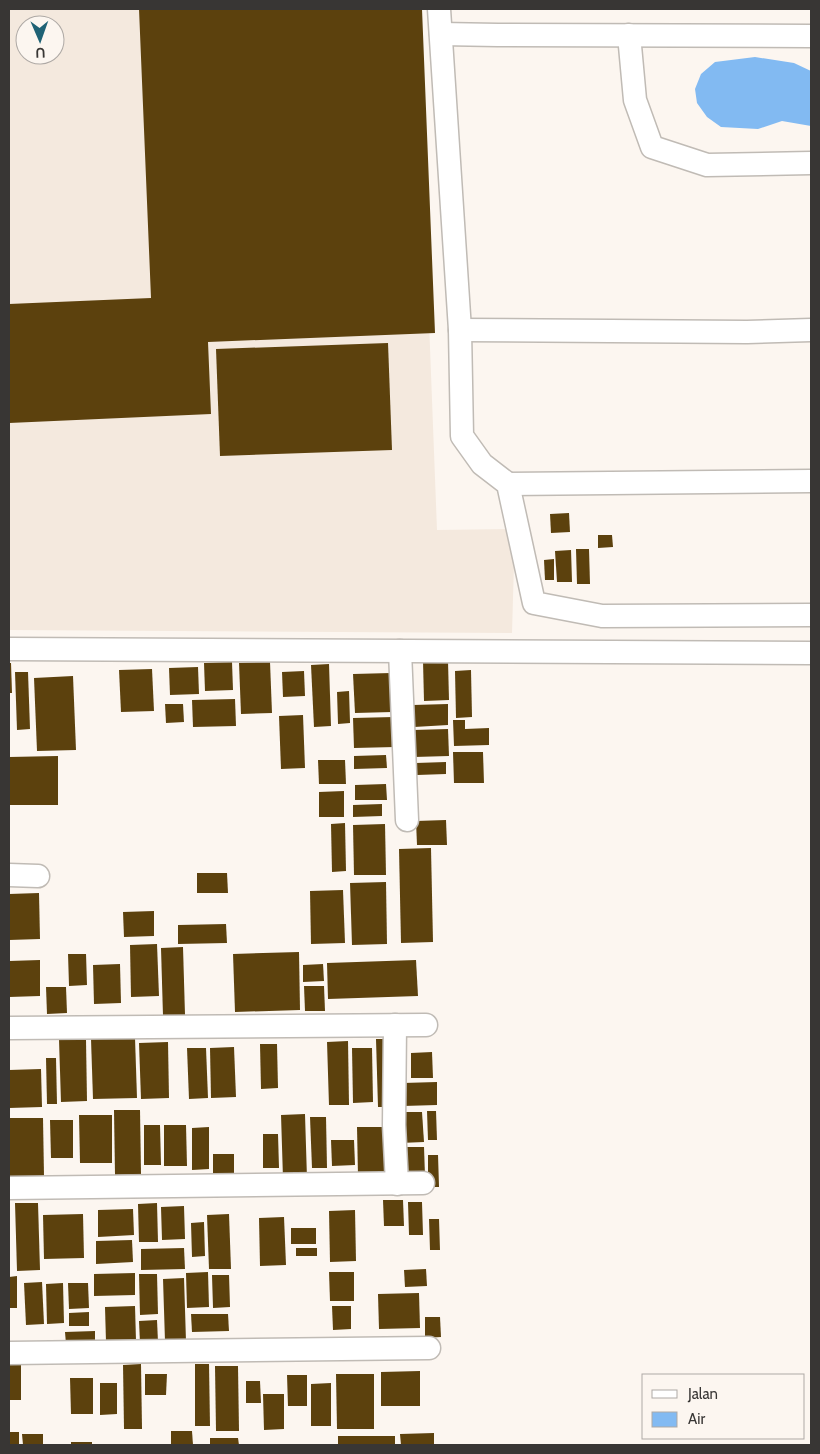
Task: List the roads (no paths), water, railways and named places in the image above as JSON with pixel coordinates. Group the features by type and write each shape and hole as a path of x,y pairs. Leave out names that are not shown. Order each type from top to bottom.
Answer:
{"street":[{"path":"439,9 460,330 462,436 482,464 508,484 811,481"},
{"path":"441,34 811,36"},
{"path":"629,35 635,100 652,147 707,164 811,163"},
{"path":"460,330 747,332 811,330"},
{"path":"508,484 534,602 602,616 811,615"},
{"path":"9,649 811,653"},
{"path":"400,651 407,820"},
{"path":"9,875 38,876"},
{"path":"395,1025 394,1125 396,1184"},
{"path":"9,1028 426,1025"},
{"path":"9,1188 424,1184"},
{"path":"9,1353 429,1348"}],"water":[{"path":"755,57 794,63 811,71 811,126 782,121 758,129 721,127 707,117 697,103 695,89 701,74 715,62"}]}
